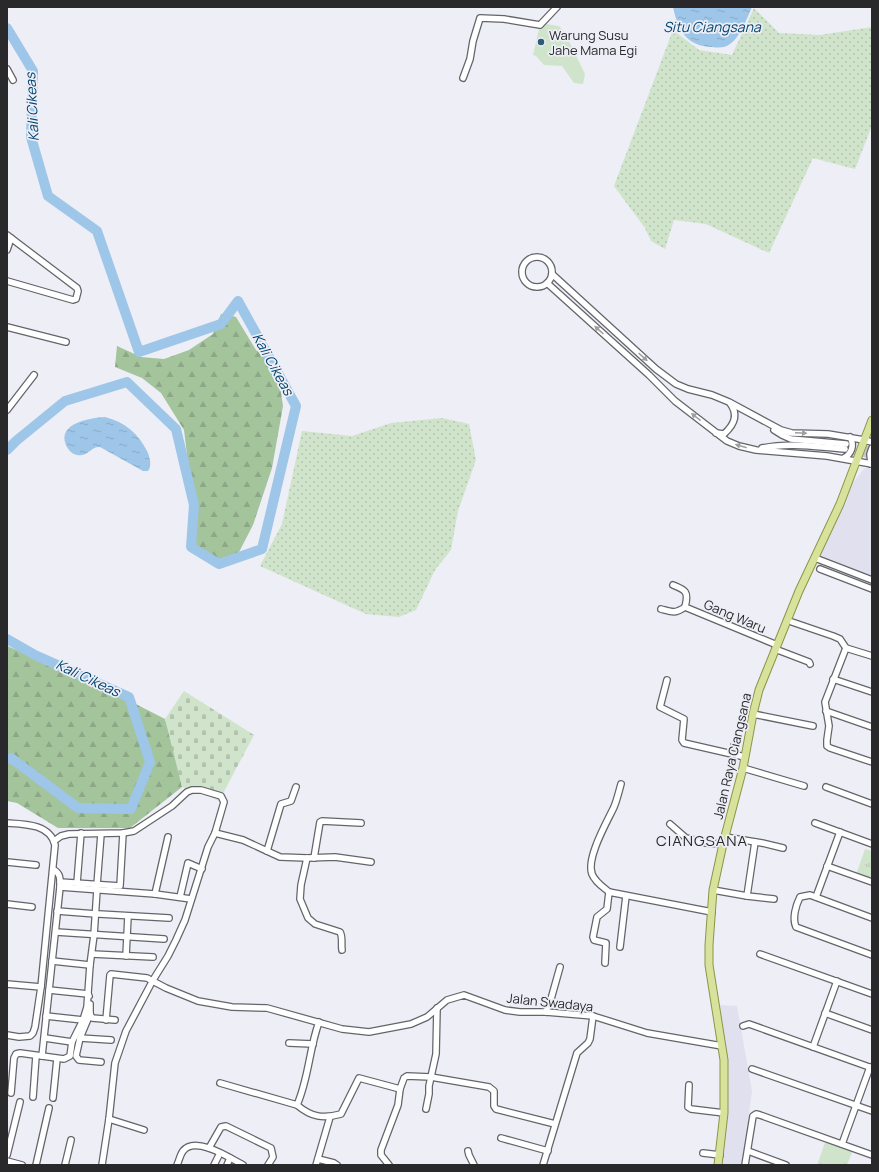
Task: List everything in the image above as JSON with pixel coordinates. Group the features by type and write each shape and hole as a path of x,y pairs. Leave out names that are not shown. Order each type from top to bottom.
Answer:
{"main road":[{"name":"Jalan Raya Ciangsana","path":"718,1165 724,1113 724,1060 709,965 713,890 723,844 743,768 759,690 776,647 840,504 872,420"}],"street":[{"path":"463,78 470,59 473,41 480,18 504,19 540,25 557,7"},
{"path":"7,69 13,80"},
{"path":"7,250 9,236 77,288 78,291 76,299 73,300 7,281"},
{"path":"535,257 542,258 548,262 551,267 552,274 547,283 537,288 526,284 521,273 522,267 529,259 535,257"},
{"path":"552,274 656,369 676,384 729,402 738,409 752,414 781,430 792,433 828,434 872,442"},
{"path":"547,283 649,375 675,401 727,441 739,446 756,450 844,458 871,464"},
{"path":"7,327 66,342"},
{"path":"7,410 34,375"},
{"path":"716,433 724,434 730,429 738,409"},
{"path":"752,414 782,435 791,439 846,446 789,444 756,450"},
{"path":"724,434 727,441"},
{"path":"844,458 851,452 853,444 850,437"},
{"path":"871,464 869,459 872,448"},
{"path":"815,558 872,580"},
{"path":"820,569 872,589"},
{"name":"Gang Waru","path":"660,609 675,612 685,607 687,594 684,589 673,585"},
{"name":"Gang Waru","path":"685,607 809,662 810,664"},
{"path":"792,622 833,636 840,639 846,648 872,656"},
{"path":"846,648 824,702 829,726 827,746 872,762"},
{"path":"833,679 872,692"},
{"path":"667,680 660,707 684,719 682,740 684,743 745,757"},
{"path":"826,711 872,727"},
{"path":"753,714 813,726"},
{"path":"743,768 804,786"},
{"path":"621,784 614,806 592,858 592,874 600,886 609,892 626,896 712,912"},
{"path":"267,851 281,804 291,801 296,787"},
{"path":"826,787 872,804"},
{"path":"54,841 61,836 69,834 123,833 134,831 172,806 187,792 196,789 221,796 224,799 224,805 215,833 208,847 185,920 168,956 153,980 126,1031 115,1063 102,1165"},
{"path":"314,858 320,822 361,823"},
{"path":"7,823 35,826 47,831 55,845 54,870 41,987 33,1033 30,1036 25,1037 7,1035"},
{"path":"815,823 872,844"},
{"path":"670,824 686,838 723,844"},
{"path":"816,897 840,832"},
{"path":"77,883 81,833"},
{"path":"60,884 77,883 97,887 120,886 123,833"},
{"path":"215,833 243,840 280,857 335,857 371,862"},
{"path":"11,1093 15,1056 20,1053 64,1059 70,1056 72,1042 87,1007 90,965 98,914 97,887 101,834"},
{"path":"155,894 168,837"},
{"path":"726,837 783,848"},
{"path":"747,896 755,842"},
{"path":"307,858 301,885 300,899 308,918 315,924 342,934 342,950"},
{"path":"7,862 36,865"},
{"path":"180,897 188,863 202,869"},
{"path":"827,866 872,882"},
{"path":"33,1097 39,1056 45,1038 46,1016 56,932 60,876 54,870"},
{"path":"60,884 97,887 191,899"},
{"path":"713,890 774,899"},
{"path":"605,962 606,943 594,940 594,937 597,917 607,909 609,892"},
{"path":"872,918 810,895 800,897 796,909 795,924 796,927 872,955"},
{"path":"620,947 626,896"},
{"path":"7,904 32,907"},
{"path":"57,911 169,918"},
{"path":"126,956 128,916"},
{"path":"56,932 164,939"},
{"path":"92,954 153,957"},
{"path":"760,954 872,994"},
{"path":"52,961 90,965"},
{"path":"546,1012 560,967"},
{"name":"Jalan Swadaya","path":"106,1020 111,974 147,978 166,988 198,1001 232,1007 268,1008 342,1029 369,1032 411,1024 427,1017 447,1000 464,996 505,1010 594,1016 647,1033 722,1046"},
{"path":"813,1047 837,981"},
{"path":"7,984 41,987"},
{"path":"49,990 88,994"},
{"path":"88,994 90,997 90,1014 80,1038 76,1058 80,1060 101,1062"},
{"path":"426,1109 436,1054 437,1008"},
{"path":"825,1013 872,1030"},
{"path":"90,1014 94,1019 115,1020"},
{"path":"46,1016 82,1020"},
{"path":"543,1165 577,1053 588,1043 590,1039 594,1016"},
{"path":"297,1105 305,1082 315,1032 319,1022"},
{"path":"743,1026 749,1024 871,1068 842,1144"},
{"path":"45,1038 72,1042"},
{"path":"80,1038 111,1040"},
{"path":"289,1043 313,1044"},
{"path":"53,1098 57,1059"},
{"path":"752,1069 872,1111"},
{"path":"389,1165 381,1155 381,1150 398,1105 400,1089 404,1078 407,1076 431,1077 489,1087 494,1090 494,1106 496,1109 555,1124"},
{"path":"220,1083 297,1105 311,1115 330,1117 341,1114 359,1078 400,1089"},
{"path":"689,1085 688,1106 690,1109 724,1113"},
{"path":"7,1155 20,1102"},
{"path":"36,1165 49,1108"},
{"path":"745,1165 753,1116 756,1114 760,1114 872,1155"},
{"path":"330,1117 317,1162 334,1163 337,1165"},
{"path":"109,1119 144,1130"},
{"path":"209,1148 221,1127 226,1126 271,1148 273,1157 268,1165"},
{"path":"501,1138 548,1151"},
{"path":"65,1165 71,1140"},
{"path":"176,1165 184,1150 191,1146 202,1146 209,1148 243,1165"},
{"path":"468,1151 474,1165"},
{"path":"748,1151 786,1165"},
{"path":"214,1165 220,1153"},
{"path":"703,1153 720,1155"},
{"path":"226,1165 230,1158"},
{"path":"7,1161 22,1165"}],"shaded area":[{"path":"869,467 872,468 872,577 820,557 852,484 864,469"},
{"path":"718,1005 737,1006 752,1091 742,1165 722,1165 727,1123 728,1068"}],"green space":[{"path":"754,8 779,33 820,35 872,27 872,128 855,169 813,158 769,253 706,224 674,220 665,249 651,241 645,228 614,186 673,30 699,50 732,55"},
{"path":"546,24 559,26 565,33 585,74 583,84 574,83 562,66 544,65 536,56 533,55 540,25"},
{"path":"221,314 236,317 256,350 277,366 283,406 272,468 253,525 238,554 212,563 199,557 193,538 191,488 184,430 161,393 142,378 115,367 117,346 141,357 164,359 189,350 213,334"},
{"path":"442,418 469,424 476,460 458,511 451,550 435,570 416,610 399,617 366,614 260,566 282,524 302,431 352,436 391,423"},
{"path":"7,646 83,677 165,719 174,748 182,787 130,828 58,828 17,803 7,801"},
{"path":"184,691 254,735 219,801 202,793 182,787 165,719"},
{"path":"865,849 872,851 872,881 856,875"},
{"path":"826,1140 853,1150 847,1165 817,1165"},
{"path":"830,1147 843,1152 838,1165 823,1165"}],"water":[{"name":"Situ Ciangsana","path":"673,7 752,7 743,27 734,41 724,47 719,48 703,46 690,40 681,30"},
{"path":"105,417 119,422 131,430 140,440 148,453 150,465 148,471 143,471 100,447 94,448 81,455 72,453 69,450 64,438 66,431 70,427 84,420"}],"waterway":[{"name":"Kali Cikeas","path":"7,28 33,71 31,137 48,196 97,231 139,352 221,324 238,301 296,406 262,549 219,564 191,547 194,505 176,429 127,382 65,401 7,450"},
{"name":"Kali Cikeas","path":"7,639 35,655 129,697 150,762 131,809 78,808 11,758 7,759"}],"tunnel":[{"path":"849,444 872,450"},
{"path":"847,450 872,456"}],"place":[{"name":"Warung Susu Jahe Mama Egi","path":"541,42"}],"district":[{"name":"CIANGSANA","path":"702,841"}]}
